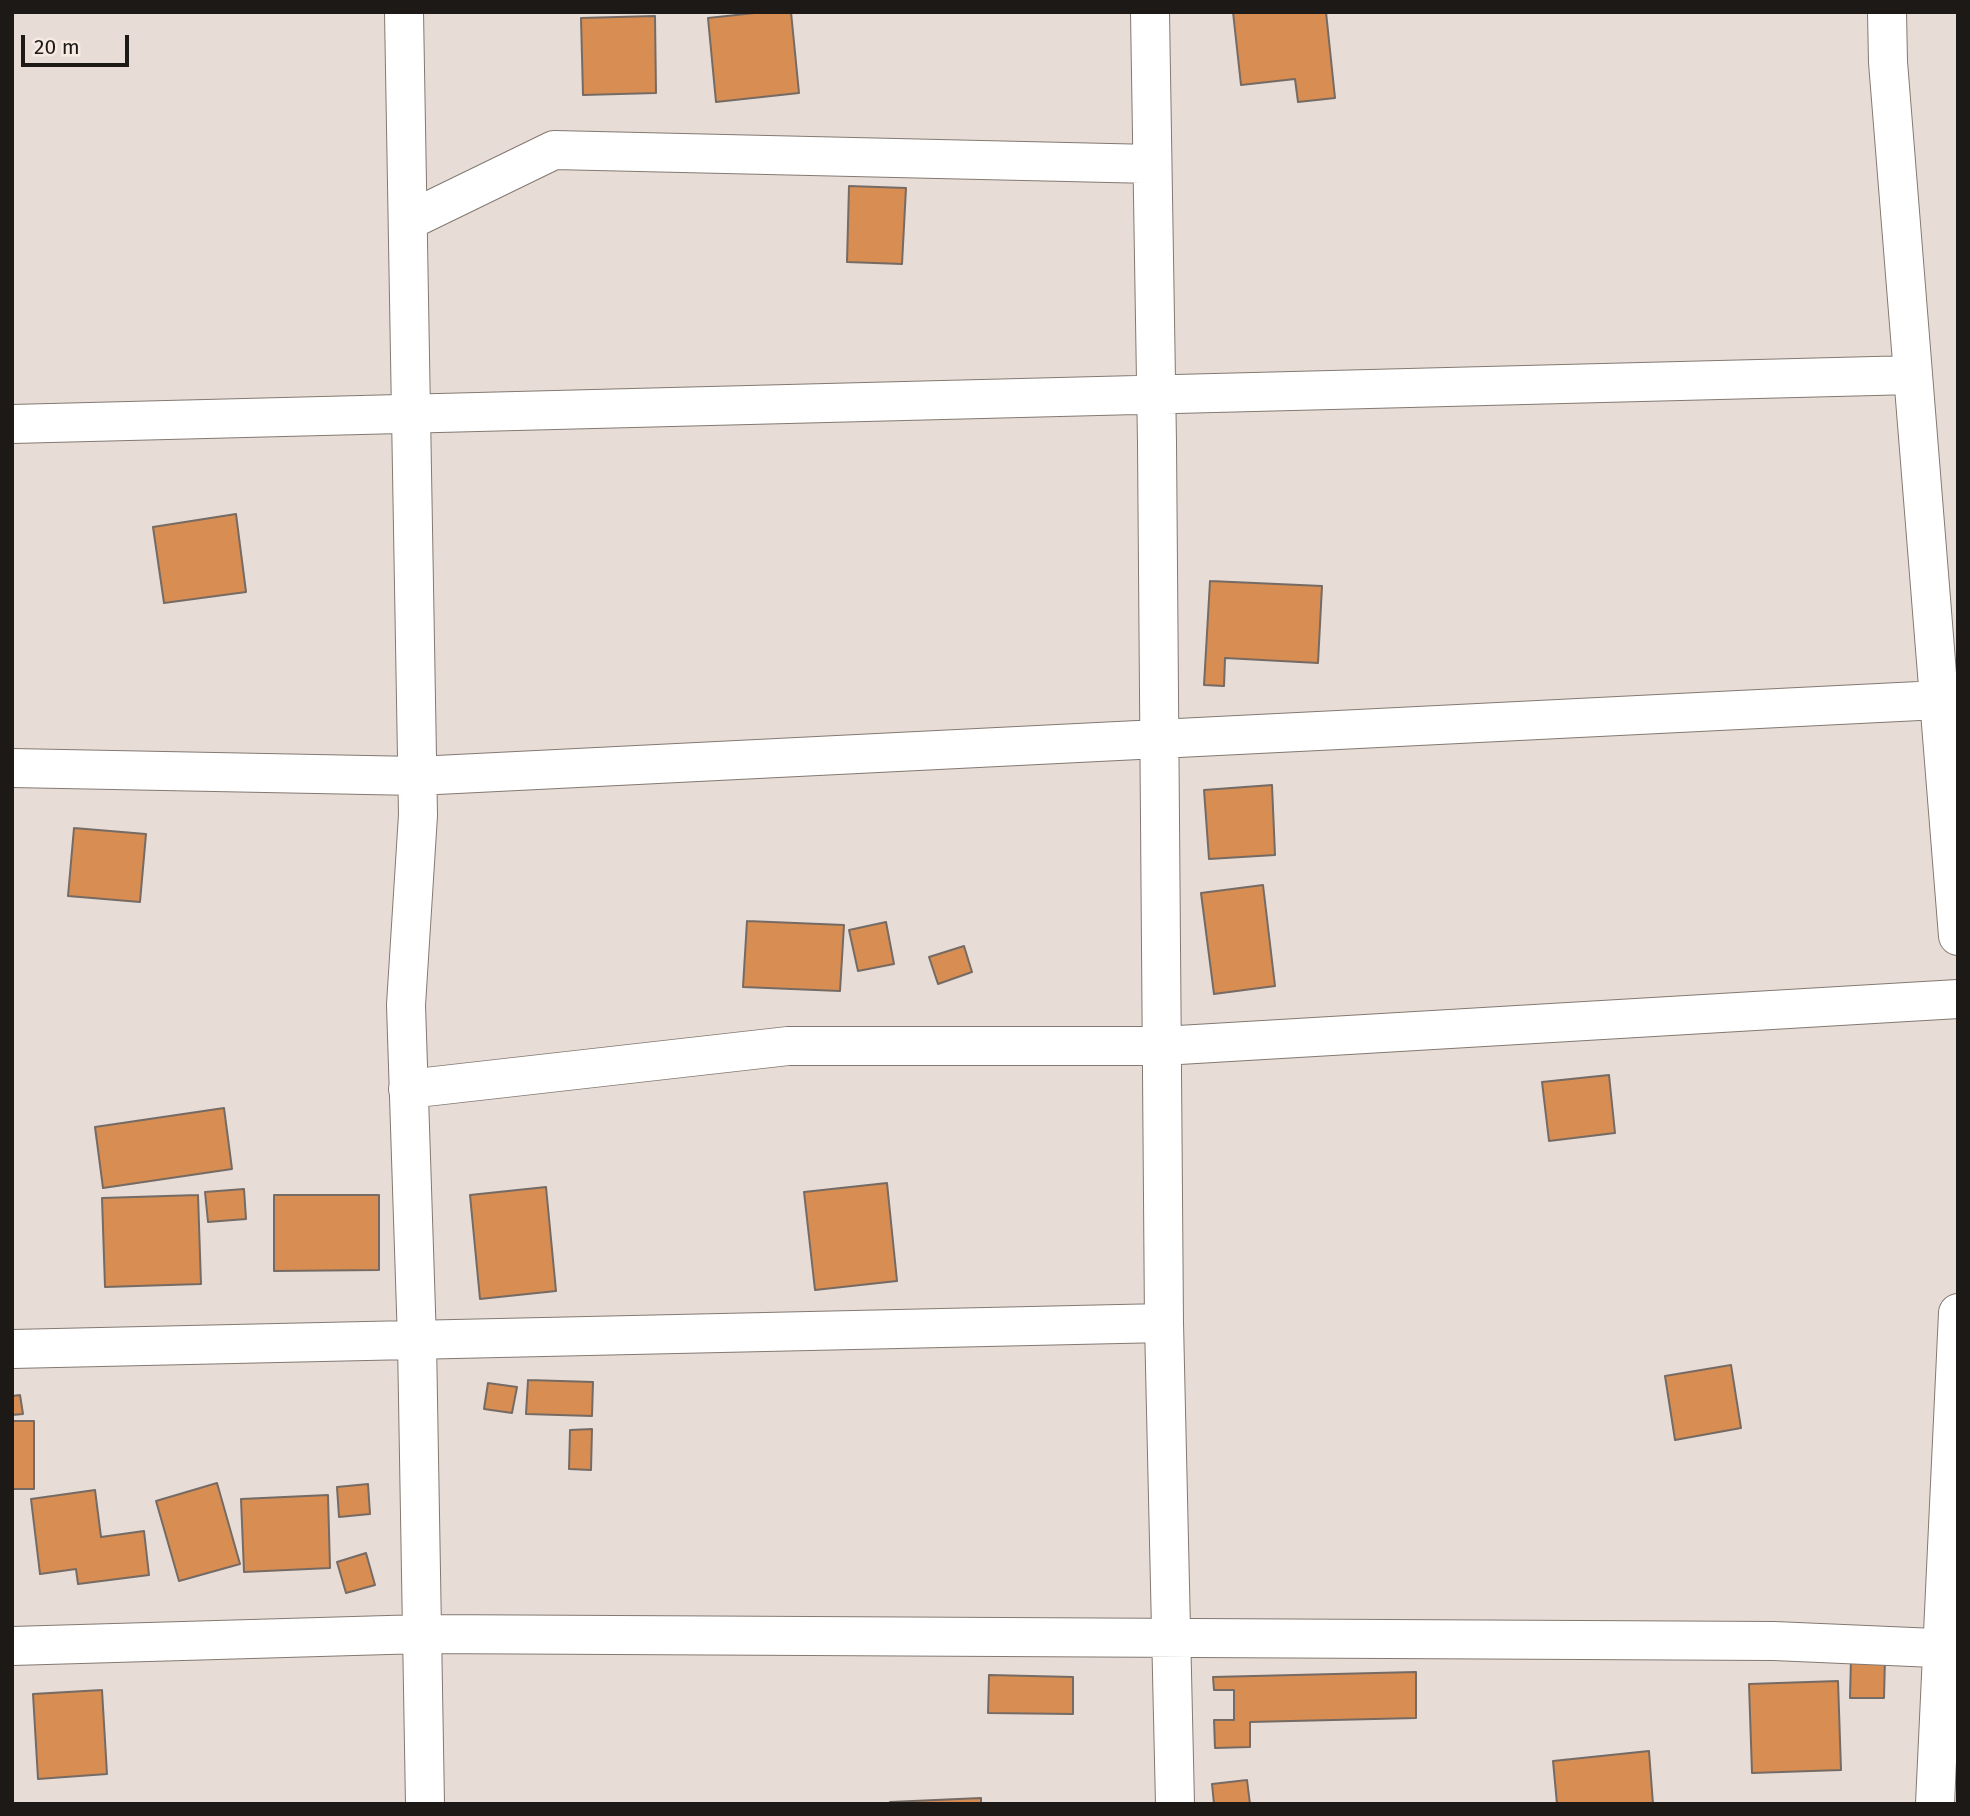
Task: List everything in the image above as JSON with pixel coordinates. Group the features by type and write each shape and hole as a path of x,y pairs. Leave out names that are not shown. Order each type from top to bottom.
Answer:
{"street":[{"path":"404,12 418,815 406,1005 417,1341 425,1804"},
{"path":"1150,12 1164,1323 1175,1804"},
{"path":"1887,12 1888,62 1958,936"},
{"path":"408,221 554,150 1152,164"},
{"path":"12,424 1913,375"},
{"path":"12,768 417,776 1939,699"},
{"path":"408,1089 788,1046 1162,1046 1958,999"},
{"path":"1935,1804 1950,1649 1958,1313"},
{"path":"12,1349 1164,1323"},
{"path":"12,1646 422,1634 1774,1642 1950,1649"}],"building":[{"path":"791,12 799,93 716,102 708,18"},
{"path":"1233,12 1326,12 1335,98 1298,102 1295,79 1241,85"},
{"path":"655,16 656,93 583,95 581,18"},
{"path":"849,186 906,188 902,264 847,262"},
{"path":"236,514 246,592 164,603 153,527"},
{"path":"1210,581 1322,586 1318,663 1225,658 1224,686 1204,685"},
{"path":"1272,785 1275,855 1209,859 1204,790"},
{"path":"74,828 146,834 140,902 68,896"},
{"path":"1263,885 1275,986 1214,994 1201,893"},
{"path":"747,921 844,925 840,991 743,987"},
{"path":"886,922 894,964 858,971 849,930"},
{"path":"964,946 972,972 938,984 929,957"},
{"path":"1609,1075 1615,1133 1549,1141 1542,1082"},
{"path":"224,1108 232,1169 103,1188 95,1127"},
{"path":"887,1183 897,1281 815,1290 804,1192"},
{"path":"546,1187 556,1291 480,1299 470,1195"},
{"path":"244,1189 246,1219 208,1222 205,1192"},
{"path":"198,1195 201,1284 105,1287 102,1198"},
{"path":"274,1195 379,1195 379,1270 274,1271"},
{"path":"1731,1365 1741,1428 1675,1440 1665,1376"},
{"path":"528,1380 593,1382 592,1416 526,1414"},
{"path":"488,1383 517,1387 512,1413 484,1409"},
{"path":"20,1395 23,1414 12,1415 12,1396"},
{"path":"12,1421 34,1421 34,1489 12,1489"},
{"path":"592,1429 591,1470 569,1469 570,1430"},
{"path":"217,1483 240,1564 179,1581 156,1501"},
{"path":"368,1484 370,1514 339,1517 337,1487"},
{"path":"95,1490 101,1537 144,1531 149,1575 78,1584 76,1569 40,1574 31,1499"},
{"path":"328,1495 330,1568 244,1572 241,1499"},
{"path":"366,1553 375,1585 346,1593 337,1562"},
{"path":"1851,1658 1885,1658 1884,1698 1850,1698"},
{"path":"1416,1672 1416,1718 1250,1722 1250,1747 1215,1748 1214,1720 1234,1720 1234,1690 1214,1690 1213,1677"},
{"path":"989,1675 1073,1677 1073,1714 988,1713"},
{"path":"1838,1681 1841,1770 1752,1773 1749,1684"},
{"path":"102,1690 107,1774 38,1779 33,1694"},
{"path":"1649,1751 1653,1804 1557,1804 1553,1761"},
{"path":"1247,1780 1250,1804 1214,1804 1212,1784"},
{"path":"981,1798 981,1804 890,1804 890,1802"}]}
